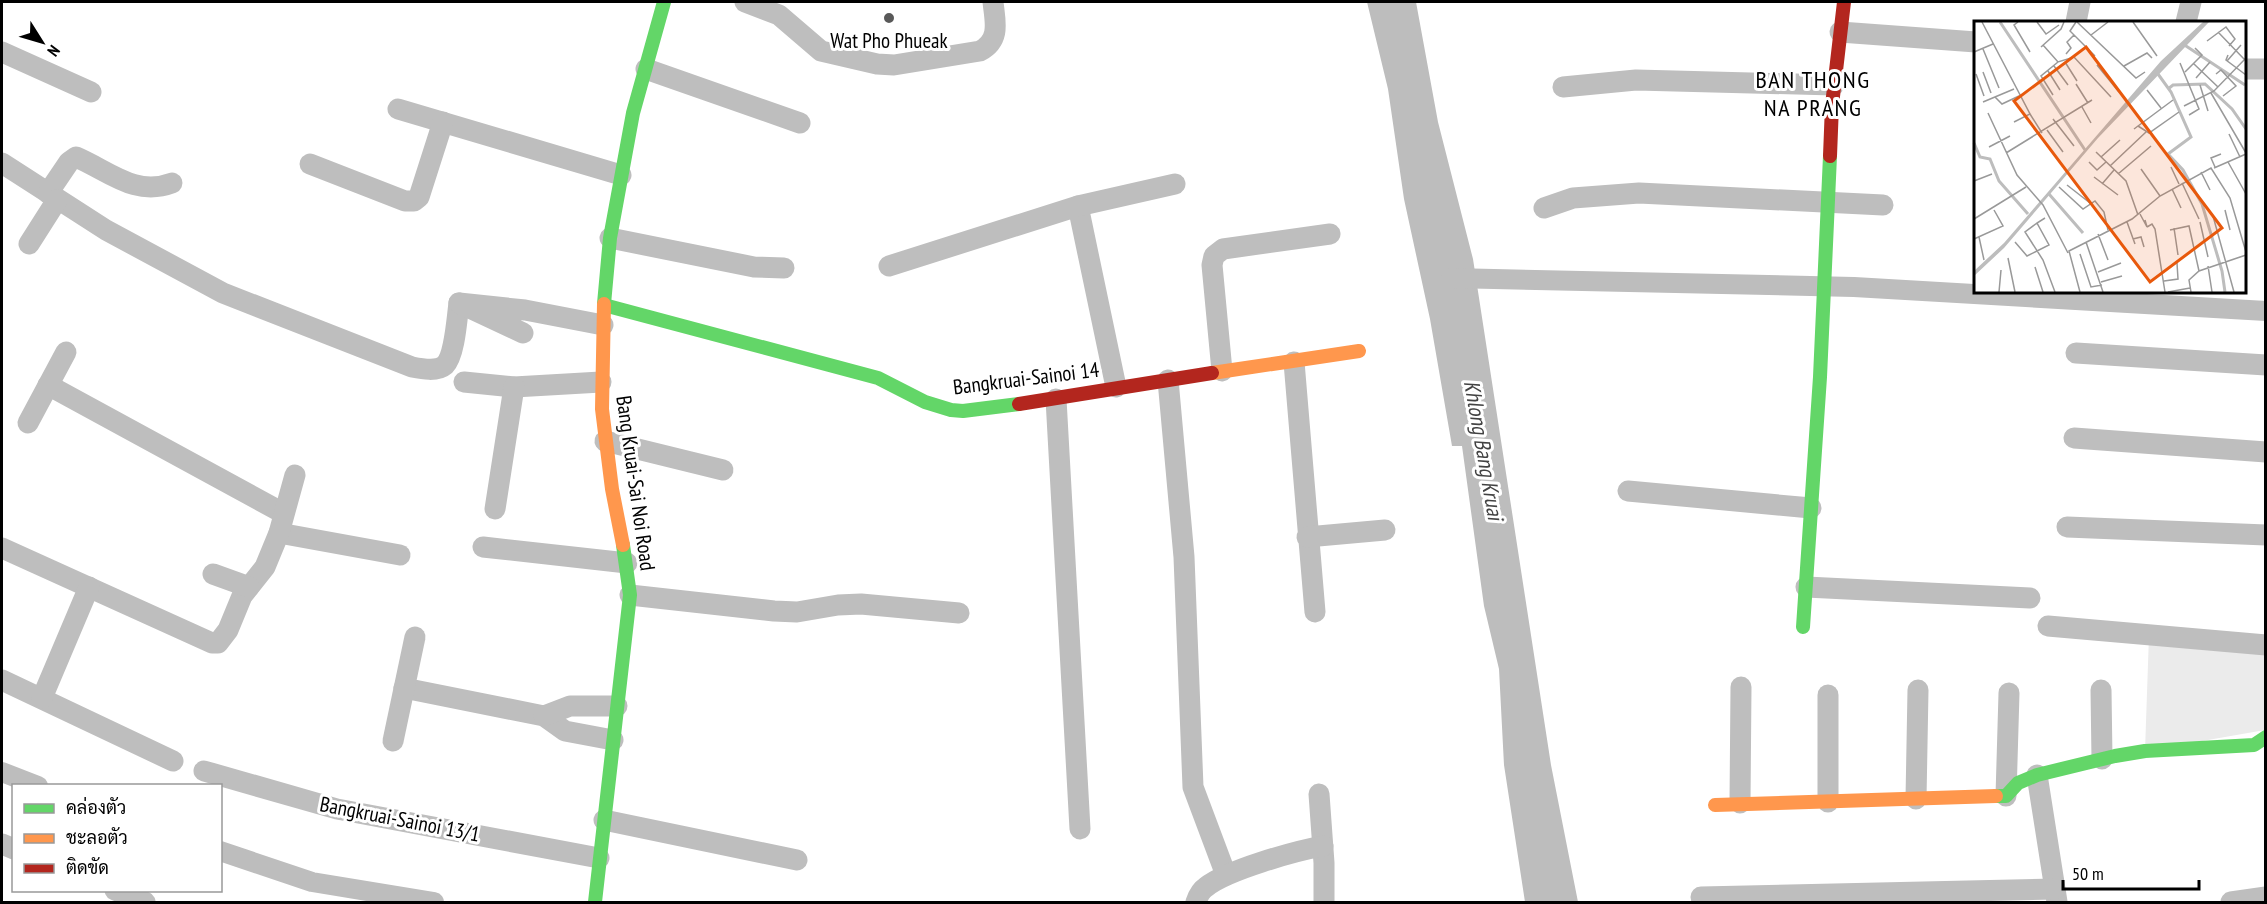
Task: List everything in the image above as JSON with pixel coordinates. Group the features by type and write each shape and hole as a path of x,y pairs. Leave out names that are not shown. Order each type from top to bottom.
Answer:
{"street":[{"name":"Bang Kruai-Sai Noi Road","path":"595,903 630,595 627,562 605,441 601,382 604,315 610,238 621,175 633,113 664,2"},
{"path":"745,2 779,15 821,51 877,64 894,65 969,53 986,48 995,36 993,2"},
{"path":"1803,627 1834,85 1844,2"},
{"path":"2076,21 2080,2"},
{"path":"2186,21 2191,2"},
{"path":"1840,32 1974,42"},
{"path":"2,52 91,92"},
{"path":"645,69 800,123"},
{"path":"2246,69 2265,69"},
{"path":"1563,87 1636,80 1834,85"},
{"path":"398,109 621,175"},
{"path":"310,164 405,201 414,201 419,197 443,122"},
{"path":"29,244 69,162 76,157 129,183 145,188 172,183"},
{"path":"2,163 52,197 115,235 223,293 412,367 438,369 445,365 453,345 459,303"},
{"path":"889,266 1078,206 1175,184"},
{"path":"1544,208 1574,198 1639,193 1882,206"},
{"path":"1078,206 1116,387"},
{"path":"1222,371 1212,264 1214,256 1223,249 1330,234"},
{"path":"610,238 754,267 784,268"},
{"path":"459,303 604,315"},
{"path":"459,303 523,333"},
{"name":"Bangkruai-Sainoi 14","path":"604,315 878,378 925,402 963,411 1056,399 1116,387 1359,351"},
{"path":"28,423 66,352"},
{"path":"2076,353 2265,365"},
{"path":"1294,362 1315,612"},
{"path":"1168,380 1184,557 1193,787 1226,874"},
{"path":"464,382 514,387 601,382"},
{"path":"48,385 281,523 400,555"},
{"path":"495,509 514,387"},
{"path":"1056,399 1080,830"},
{"path":"2074,438 2265,452"},
{"path":"605,441 723,470"},
{"path":"2,548 212,643 218,643 222,639 236,606 265,567 295,475"},
{"path":"1628,491 1811,508"},
{"path":"2067,527 2265,535"},
{"path":"1307,537 1385,530"},
{"path":"483,547 627,562"},
{"path":"213,574 249,588"},
{"path":"1806,586 2030,598"},
{"path":"42,698 89,587"},
{"path":"630,595 797,612 838,605 861,604 959,613"},
{"path":"2048,626 2265,645"},
{"path":"393,741 415,637"},
{"path":"2,680 173,761"},
{"path":"1740,803 1741,687"},
{"path":"404,688 544,716 566,731 613,740"},
{"path":"1916,799 1918,690"},
{"path":"2101,690 2102,759"},
{"path":"2006,796 2009,693"},
{"path":"1828,695 1828,802"},
{"path":"544,716 570,706 616,706"},
{"path":"1715,805 2006,796 2018,783 2037,775 2102,759 2145,751 2254,745 2265,737"},
{"name":"Bangkruai-Sainoi 13/1","path":"204,771 337,809 599,858"},
{"path":"1701,897 2056,896 2037,775"},
{"path":"1319,794 1324,903"},
{"path":"604,820 797,860"},
{"path":"1196,903 1205,887 1226,874 1306,849 1323,846"},
{"path":"118,892 145,903"},
{"path":"2231,903 2265,897"}],"shaded area":[{"path":"2149,635 2265,645 2265,730 2145,751"}],"water":[{"name":"Khlong Bang Kruai","path":"1367,2 1416,2 1438,122 1473,259 1551,765 1578,902 1525,902 1504,765 1499,669 1484,606 1462,446 1452,446 1430,319 1404,199 1388,89"}],"waterway":[{"path":"1451,278 1854,287 2266,311"},
{"path":"2,772 33,784"},
{"path":"222,852 312,882 434,902"}],"traffic: fast":[{"path":"604,304 610,238 633,113 664,2"},
{"path":"1803,627 1820,377 1830,156"},
{"path":"604,305 878,378 925,402 951,410 963,411 1019,404"},
{"path":"595,902 630,595 623,545"},
{"path":"1996,796 2006,796 2018,783 2037,775 2115,756 2145,751 2254,745 2266,737"}],"traffic: slow":[{"path":"604,304 602,409 612,489 623,545"},
{"path":"1212,373 1359,351"},
{"path":"1715,805 1996,796"}],"traffic: jam":[{"path":"1830,156 1832,105 1844,2"},
{"path":"1019,404 1212,373"}],"place":[{"name":"Wat Pho Phueak","path":"889,18"}],"district":[{"name":"BAN THONG NA PRANG","path":"1813,93"}]}
